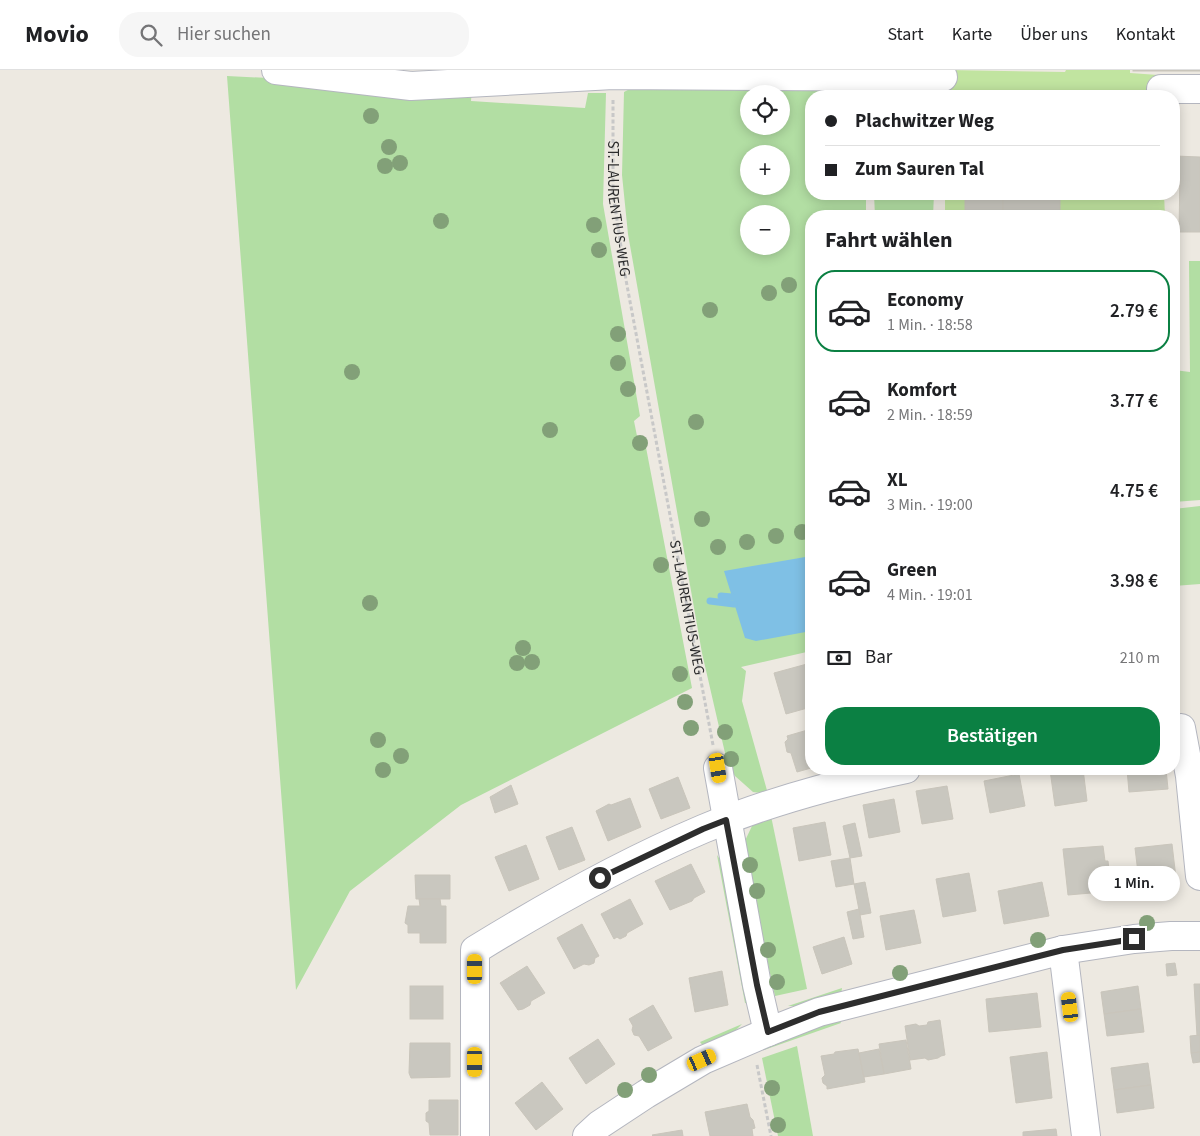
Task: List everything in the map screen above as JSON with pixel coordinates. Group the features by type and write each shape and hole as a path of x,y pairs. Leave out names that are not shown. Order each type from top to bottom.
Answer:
{"street":[{"path":"276,70 411,86 614,72 943,77"},
{"path":"1161,89 1200,89"},
{"path":"1180,728 1190,776 1200,876"},
{"path":"718,768 757,985 768,1032"},
{"path":"475,1136 475,950 525,919 615,869 703,829 854,780 878,775"},
{"path":"587,1136 599,1125 695,1065 768,1032 819,1012 1063,950 1134,939 1200,936"},
{"path":"1063,950 1086,1136"}],"path":[{"name":"ST.-LAURENTIUS-WEG","path":"614,72 613,193 624,270 718,768"},
{"path":"768,1032 754,1048 771,1136"}],"green space":[{"path":"947,70 1065,72 1066,70 1130,70 1130,73 1158,75 1159,90 946,90"},
{"path":"227,76 472,88 471,101 585,108 588,93 606,93 603,204 640,416 634,421 637,436 644,437 692,688 461,805 350,891 296,990"},
{"path":"649,79 864,82 864,90 805,90 805,200 866,200 866,210 805,210 805,652 741,667 746,671 742,701 768,794 753,792 735,776 728,766 702,653 628,234 622,175 624,92"},
{"path":"872,83 935,88 935,90 872,90"},
{"path":"874,200 934,200 933,210 875,210"},
{"path":"945,200 1164,200 1165,210 945,210"},
{"path":"1189,261 1200,261 1200,500 1180,502 1180,371 1190,372"},
{"path":"1200,506 1200,584 1180,586 1180,508"},
{"path":"771,816 807,989 775,996 742,847 752,826"},
{"path":"717,855 727,870 750,1004 745,1003"},
{"path":"842,988 841,995 798,1006 788,1006"},
{"path":"837,1016 841,1023 764,1050 764,1041"},
{"path":"742,1024 734,1032 704,1047 700,1042"},
{"path":"797,1046 813,1136 778,1136 762,1058"}],"water":[{"path":"805,557 805,632 756,641 745,638 724,571"}],"building":[{"path":"1200,70 1200,71 1133,71"},
{"path":"1180,156 1200,157 1200,232 1180,232"},
{"path":"965,200 1003,200 1003,210 965,210"},
{"path":"1003,200 1060,200 1060,210 1003,210"},
{"path":"805,665 805,709 786,714 774,673"},
{"path":"805,731 805,770 797,772 791,753 787,752 785,742 788,739 787,736"},
{"path":"1019,775 1025,806 990,813 984,781"},
{"path":"1051,775 1084,775 1087,801 1055,806"},
{"path":"1128,775 1167,775 1168,789 1129,792"},
{"path":"678,777 690,808 661,819 649,789"},
{"path":"511,785 518,804 495,813 490,797"},
{"path":"947,786 953,819 922,824 916,791"},
{"path":"630,798 641,827 608,841 596,811 609,804 611,805"},
{"path":"894,799 900,832 869,838 863,805"},
{"path":"825,822 831,855 799,861 793,828"},
{"path":"855,823 862,856 850,858 843,826"},
{"path":"572,827 585,860 559,870 546,837"},
{"path":"1172,844 1176,878 1164,879 1165,883 1151,884 1150,880 1139,881 1135,848"},
{"path":"526,845 539,879 509,891 495,857"},
{"path":"1103,846 1105,861 1108,861 1111,886 1090,887 1091,893 1068,895 1063,849"},
{"path":"850,858 854,884 836,887 831,861"},
{"path":"691,864 705,892 692,901 670,910 655,881"},
{"path":"969,873 976,911 943,917 936,879"},
{"path":"415,875 450,875 450,899 416,899"},
{"path":"865,882 871,913 860,915 854,884"},
{"path":"1042,882 1049,916 1004,924 998,891"},
{"path":"419,899 440,899 441,906 446,906 446,943 420,943 420,933 408,933 408,925 405,923 408,906 420,906"},
{"path":"630,899 643,924 627,933 626,936 614,939 601,914"},
{"path":"859,909 864,937 853,939 847,912"},
{"path":"914,910 921,943 886,950 880,916"},
{"path":"582,924 599,956 595,958 594,963 584,964 574,969 557,938"},
{"path":"844,937 852,964 822,974 813,947"},
{"path":"1175,963 1177,975 1167,976 1166,964"},
{"path":"527,966 545,993 531,1001 530,1005 518,1010 500,983"},
{"path":"722,971 728,1005 695,1012 689,978"},
{"path":"1194,984 1200,984 1200,1035 1197,1036"},
{"path":"410,986 443,986 443,1019 410,1019"},
{"path":"1138,986 1141,1009 1104,1014 1101,992"},
{"path":"1037,993 1041,1027 989,1032 986,999"},
{"path":"653,1005 672,1038 648,1051 639,1036 634,1035 633,1026 629,1019"},
{"path":"1141,1009 1144,1032 1107,1036 1104,1014"},
{"path":"940,1020 945,1055 928,1060 925,1058 910,1060 905,1026 927,1025 928,1022"},
{"path":"1200,1035 1200,1052 1191,1053 1190,1036"},
{"path":"598,1039 615,1064 586,1084 569,1058"},
{"path":"906,1040 911,1069 884,1074 879,1044"},
{"path":"410,1043 450,1043 450,1077 411,1078 409,1073"},
{"path":"858,1049 865,1082 827,1089 822,1078 825,1075 821,1056"},
{"path":"879,1049 884,1074 864,1077 859,1053"},
{"path":"1047,1052 1052,1098 1016,1103 1010,1057"},
{"path":"1200,1052 1200,1062 1193,1063 1191,1053"},
{"path":"1148,1063 1151,1085 1114,1090 1111,1068"},
{"path":"542,1082 563,1109 536,1130 515,1103"},
{"path":"1151,1085 1154,1108 1117,1113 1114,1090"},
{"path":"429,1100 458,1100 458,1135 430,1135 429,1123 426,1121 426,1113 429,1111"},
{"path":"747,1104 755,1128 752,1129 753,1136 710,1136 705,1112"},
{"path":"1056,1129 1057,1136 1023,1136 1023,1132"},
{"path":"682,1130 683,1136 652,1135"}],"waterway":[{"path":"721,596 732,597"},
{"path":"710,601 734,604"}],"route":[{"path":"600,878 615,869 726,820 757,985 768,1032 819,1012 1063,950 1134,939"}]}
